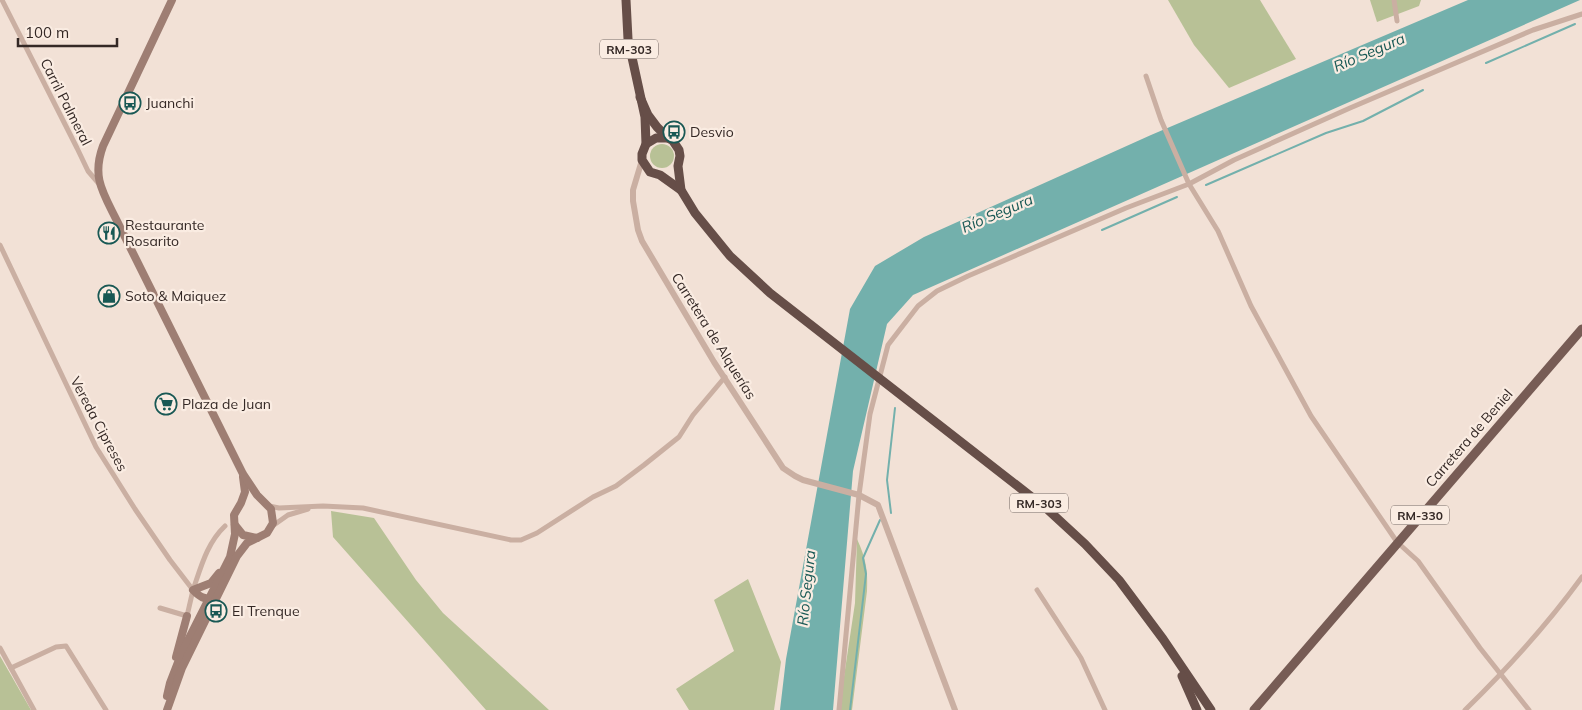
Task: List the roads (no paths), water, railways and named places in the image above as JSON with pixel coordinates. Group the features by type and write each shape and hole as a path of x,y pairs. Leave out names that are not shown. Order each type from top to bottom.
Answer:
{"highway":[{"name":"RM-303","path":"626,1 628,39 645,117 646,144 643,149 642,160 646,168 681,190"},
{"name":"RM-303","path":"640,97 648,115 680,150 678,166 681,190 695,213 751,277 1047,509 1085,544 1119,580 1142,609 1169,647 1203,710"},
{"path":"646,144 656,138 668,138"},
{"path":"657,175 670,173 678,166"},
{"path":"1169,647 1197,710"},
{"path":"1169,647 1211,710"}],"main road":[{"path":"172,0 103,146 97,167 100,184 243,474 261,500 268,506 273,518 271,527 264,535 247,544 241,550 215,595 209,598 201,597 193,590 211,583 230,557"},
{"name":"Carretera de Beniel","path":"1249,710 1256,706 1582,329"},
{"path":"170,683 182,652 230,557 234,541 235,510 241,503 245,492 243,474"},
{"path":"241,503 253,498 261,500"},
{"path":"234,524 243,535 257,538"},
{"path":"166,710 182,668 228,574"},
{"path":"166,710 170,683 187,616"}],"street":[{"name":"Carril Palmeral","path":"2,0 88,171 100,184"},
{"path":"1394,0 1397,21"},
{"path":"839,710 859,495 870,414 888,345 918,306 936,291 968,276 1126,208 1189,184 1234,160 1350,108 1533,30 1582,14"},
{"path":"1146,76 1161,120 1189,184 1218,231 1251,306 1311,416 1397,542 1418,561 1480,648 1529,710"},
{"name":"Carretera de Alquerías","path":"642,160 633,190 634,213 642,241 650,257 709,354 783,468 795,476 859,495 878,505 955,710"},
{"path":"635,182 640,178 657,175"},
{"name":"Vereda Cipreses","path":"0,245 96,448 135,509 193,590"},
{"path":"268,506 291,508 323,506 363,508 511,540 521,540 537,533 593,497 616,486 644,466 679,437 693,415 725,377"},
{"path":"271,527 297,511 323,506"},
{"path":"160,608 187,616 193,590 205,555 212,541 225,526"},
{"path":"1466,710 1501,675 1558,610 1582,577"},
{"path":"1037,590 1081,658 1106,710"},
{"path":"11,668 56,647 66,646 106,710"},
{"path":"0,648 34,710"}],"water":[{"name":"Río Segura","path":"1468,0 1580,0 913,295 887,324 853,471 833,710 780,710 786,659 850,309 875,266 924,237 1151,135"}],"waterway":[{"path":"1486,63 1575,24"},
{"path":"1206,185 1326,133 1363,121 1423,90"},
{"path":"1102,230 1177,197"},
{"path":"891,513 887,480 895,408"},
{"path":"850,710 866,574 863,558 880,520"}],"place":[{"name":"Juanchi","path":"130,103"},
{"name":"Desvio","path":"674,132"},
{"name":"Restaurante Rosarito","path":"109,233"},
{"name":"Soto & Maiquez","path":"109,296"},
{"name":"Plaza de Juan","path":"166,404"},
{"name":"El Trenque","path":"216,611"}]}
